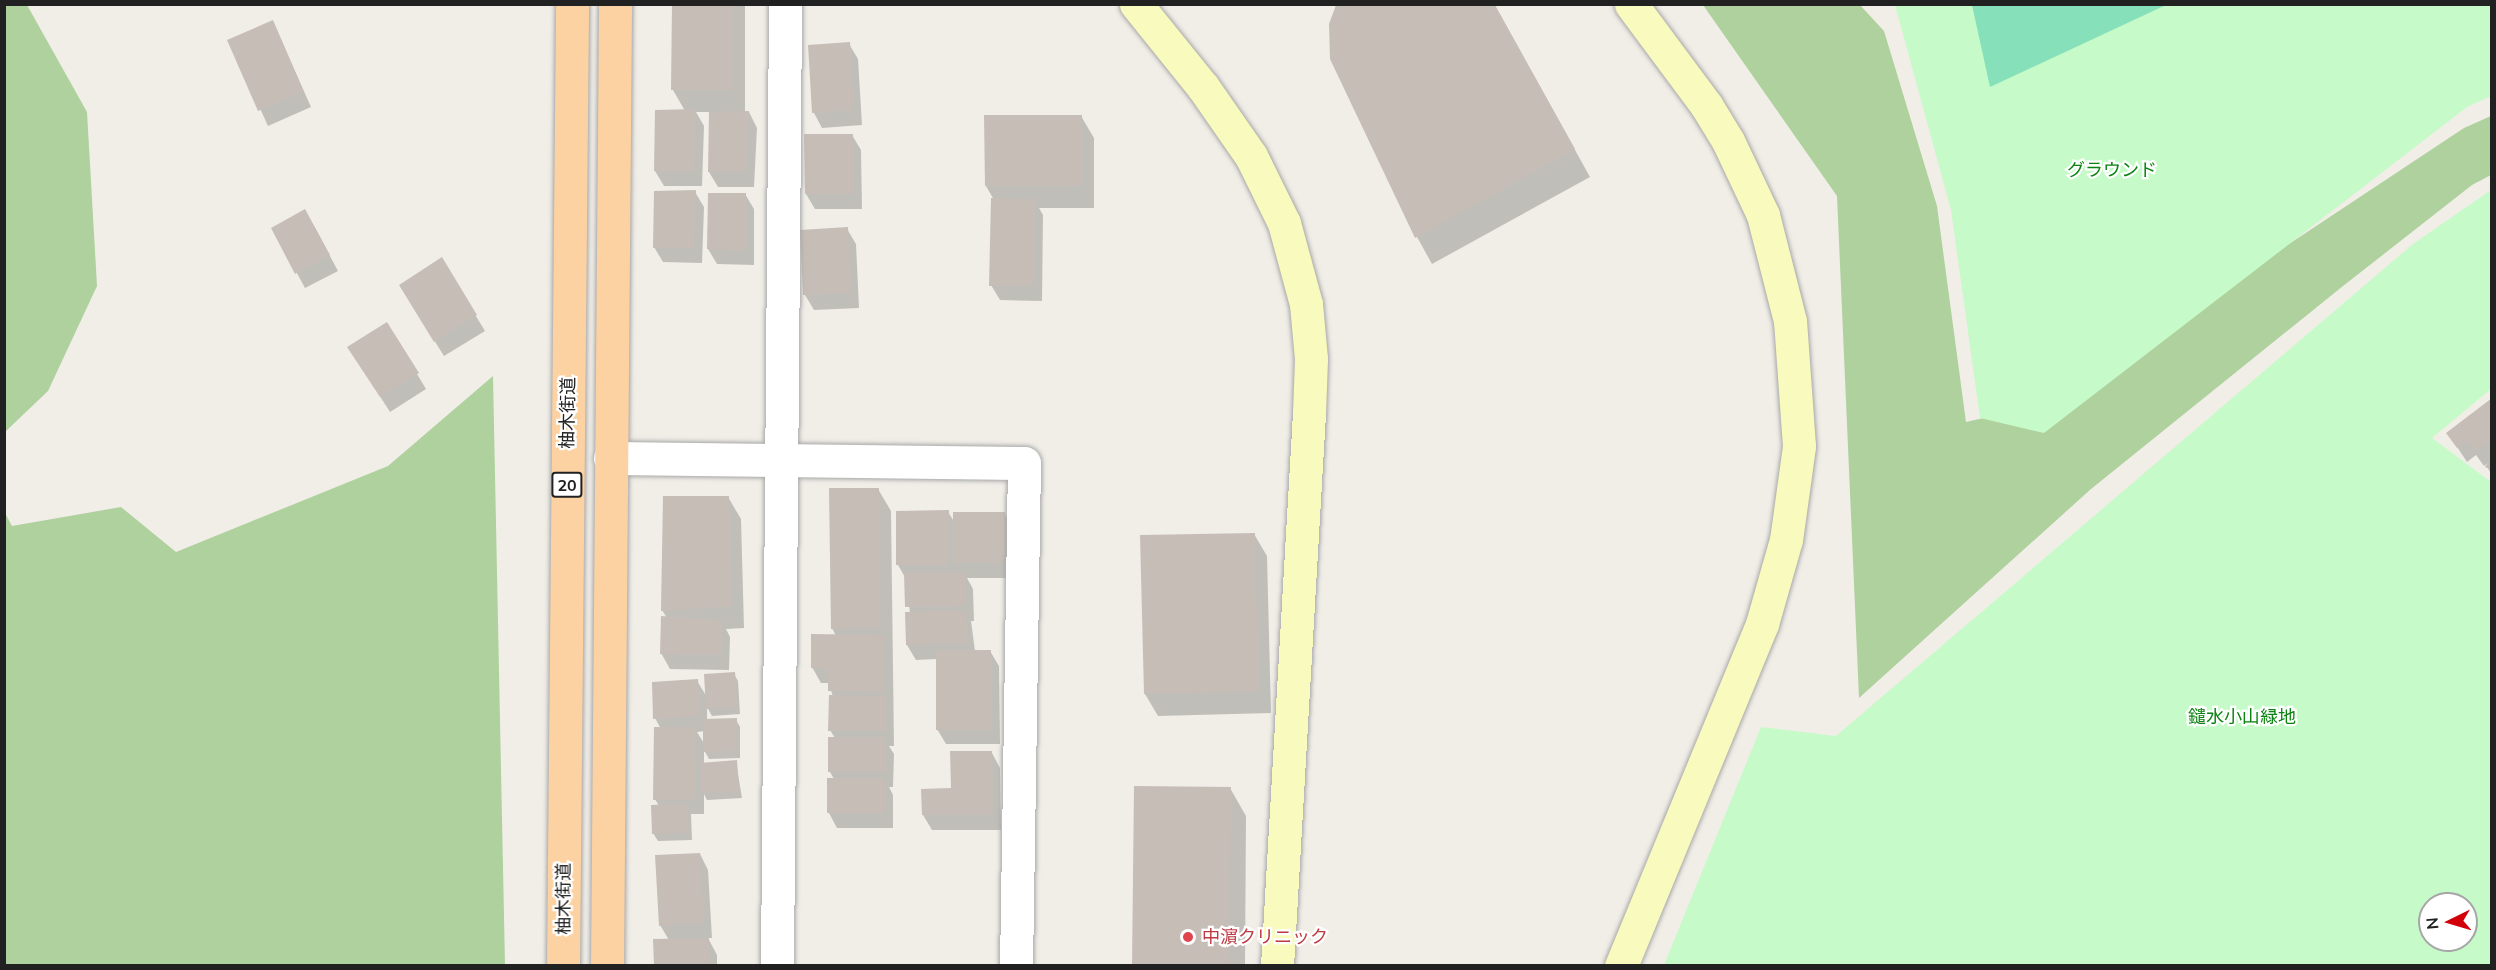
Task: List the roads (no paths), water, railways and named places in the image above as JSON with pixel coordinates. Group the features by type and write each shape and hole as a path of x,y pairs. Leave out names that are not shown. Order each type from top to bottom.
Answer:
{"main road":[{"name":"柚木街道","path":"563,966 572,4"},
{"name":"20","path":"607,966 615,4"}],"street":[{"path":"777,966 785,4"},
{"path":"1136,4 1203,87 1251,156 1284,223 1306,304 1311,358 1309,413 1278,966"},
{"path":"1621,966 1762,624 1786,540 1799,446 1790,321 1763,215 1728,141 1706,105 1631,4"},
{"path":"610,458 1024,463 1016,966"}],"place":[{"name":"中濵クリニック","path":"1188,937"}],"park label":[{"name":"グラウンド","path":"2112,170"},
{"name":"鑓水小山緑地","path":"2242,717"}]}
